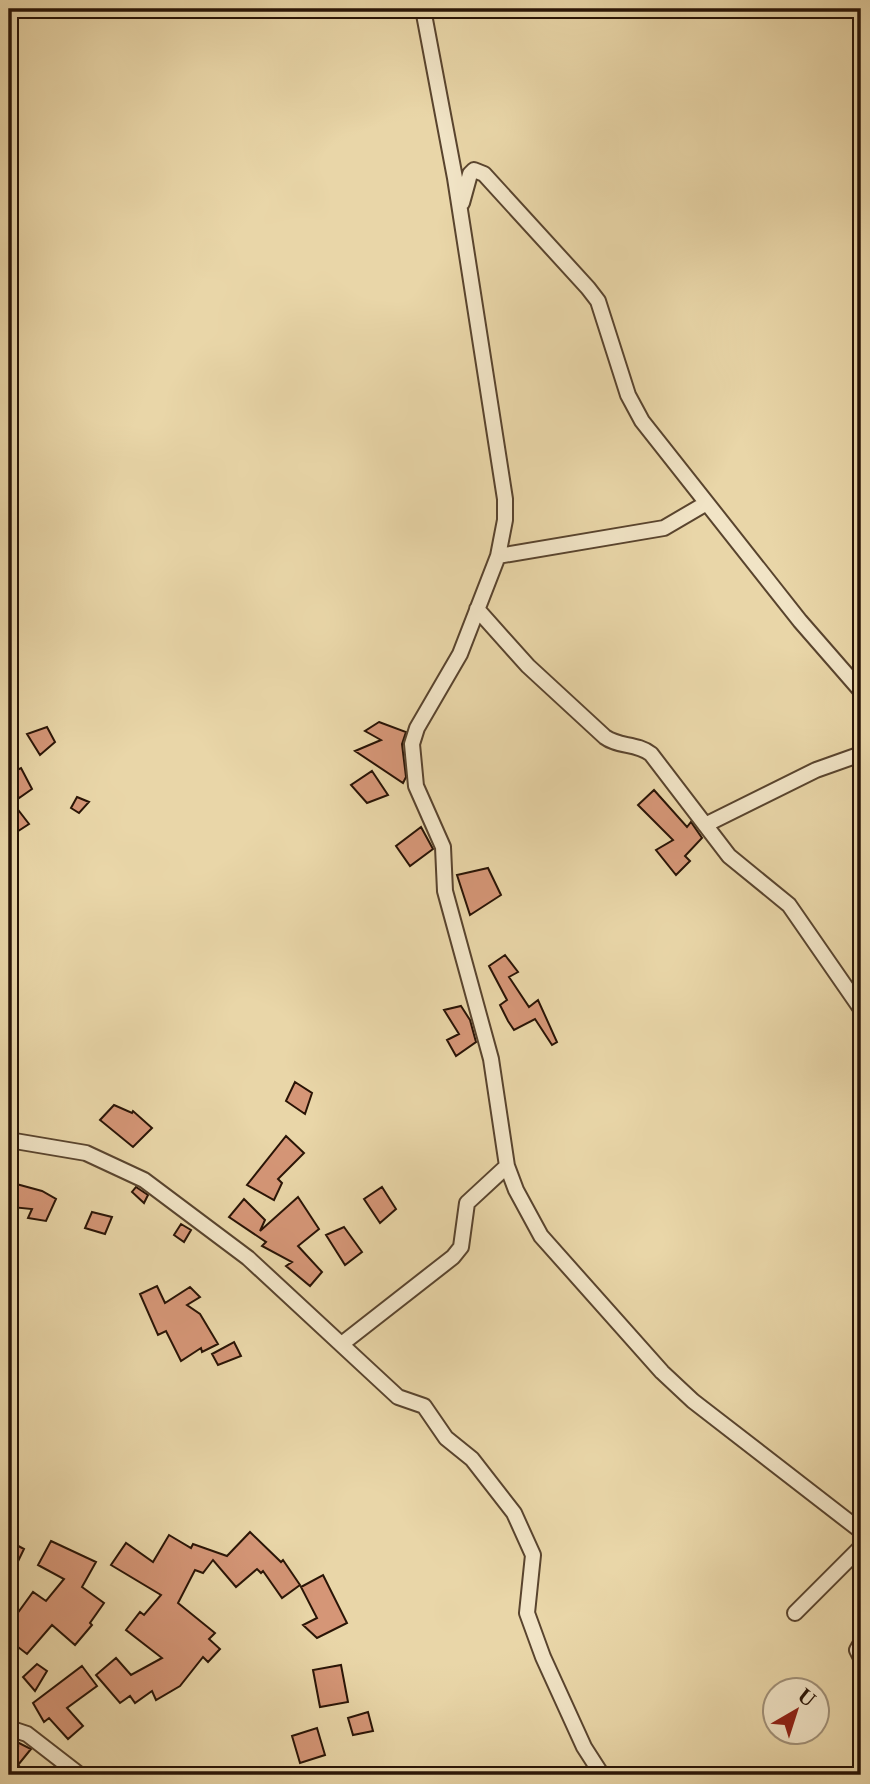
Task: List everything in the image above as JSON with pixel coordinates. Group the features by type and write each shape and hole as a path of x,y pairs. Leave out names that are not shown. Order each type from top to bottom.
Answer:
{"street":[{"path":"423,9 460,211 505,499 505,520 498,556 455,664 413,736 413,776 443,847 445,891 491,1059 507,1166 516,1191 541,1236 662,1372 693,1401 861,1531"},
{"path":"460,211 468,178 474,170 480,171 588,288 602,312 633,408 705,504 861,691"},
{"path":"498,556 664,528 705,504"},
{"path":"477,609 528,666 605,737 642,748 651,754 734,861 789,905 861,1009"},
{"path":"705,825 816,770 861,754"},
{"path":"9,1140 79,1150 144,1180 248,1258 343,1343 398,1397 421,1404 449,1442 472,1459 511,1507 533,1555 526,1609 531,1626 584,1747 602,1775"},
{"path":"343,1343 453,1257 461,1247 467,1203 507,1166"},
{"path":"794,1613 861,1547"},
{"path":"861,1643 858,1650 861,1658"},
{"path":"9,1728 27,1734 80,1775"}],"building":[{"path":"379,722 406,732 402,744 406,777 403,783 355,751 381,740 365,731"},
{"path":"47,727 55,742 40,755 27,734"},
{"path":"21,768 32,789 19,798 9,784 9,774"},
{"path":"372,771 388,795 367,803 351,785"},
{"path":"654,790 687,827 691,822 702,838 685,856 690,861 676,875 656,850 673,840 638,805"},
{"path":"77,797 89,802 79,813 71,808"},
{"path":"9,798 29,824 9,837"},
{"path":"421,827 433,849 410,866 396,846"},
{"path":"488,868 501,895 470,915 457,875"},
{"path":"505,955 518,972 509,977 529,1007 538,1000 557,1042 552,1045 535,1019 514,1030 508,1021 500,1005 507,1000 489,966"},
{"path":"461,1006 470,1020 476,1042 456,1056 447,1040 459,1034 444,1010"},
{"path":"295,1082 312,1093 305,1114 286,1101"},
{"path":"114,1105 132,1113 133,1111 152,1128 133,1147 100,1120"},
{"path":"286,1136 304,1153 278,1179 282,1183 274,1200 247,1185"},
{"path":"9,1182 42,1191 56,1199 46,1221 28,1218 32,1209 11,1207 15,1196 9,1194"},
{"path":"136,1187 148,1195 144,1203 132,1192"},
{"path":"382,1187 396,1209 380,1223 364,1199"},
{"path":"298,1197 319,1229 298,1246 322,1272 310,1286 286,1266 292,1262 262,1246 266,1242 229,1217 244,1199 265,1220 260,1231"},
{"path":"92,1212 112,1217 105,1234 85,1228"},
{"path":"181,1224 191,1230 184,1242 174,1235"},
{"path":"344,1227 362,1252 345,1265 326,1235"},
{"path":"157,1286 165,1303 190,1287 200,1297 187,1305 200,1314 218,1344 202,1352 201,1348 181,1361 166,1331 158,1335 140,1294"},
{"path":"234,1342 241,1356 218,1365 212,1354"},
{"path":"250,1532 281,1562 283,1560 300,1585 282,1598 263,1571 261,1573 257,1569 236,1587 213,1560 203,1573 195,1570 178,1603 215,1633 209,1639 220,1649 208,1662 203,1657 180,1686 156,1700 152,1691 135,1703 130,1696 120,1703 96,1675 116,1658 131,1675 162,1658 126,1630 140,1612 144,1615 161,1595 111,1565 126,1543 153,1562 169,1535 191,1548 193,1544 227,1556"},
{"path":"9,1541 24,1549 9,1580"},
{"path":"51,1541 96,1562 82,1587 104,1603 90,1623 92,1625 75,1645 52,1625 27,1654 9,1640 9,1625 33,1592 46,1601 64,1579 38,1565"},
{"path":"323,1575 347,1623 317,1638 303,1625 317,1618 301,1587"},
{"path":"37,1664 47,1671 35,1691 23,1677"},
{"path":"341,1665 348,1702 320,1707 313,1670"},
{"path":"82,1666 97,1686 67,1708 83,1726 68,1739 49,1718 44,1722 33,1703"},
{"path":"368,1712 373,1731 353,1735 348,1718"},
{"path":"317,1728 325,1755 300,1763 292,1736"},
{"path":"9,1738 31,1749 18,1765 28,1775 9,1775 9,1754 18,1746"}]}
